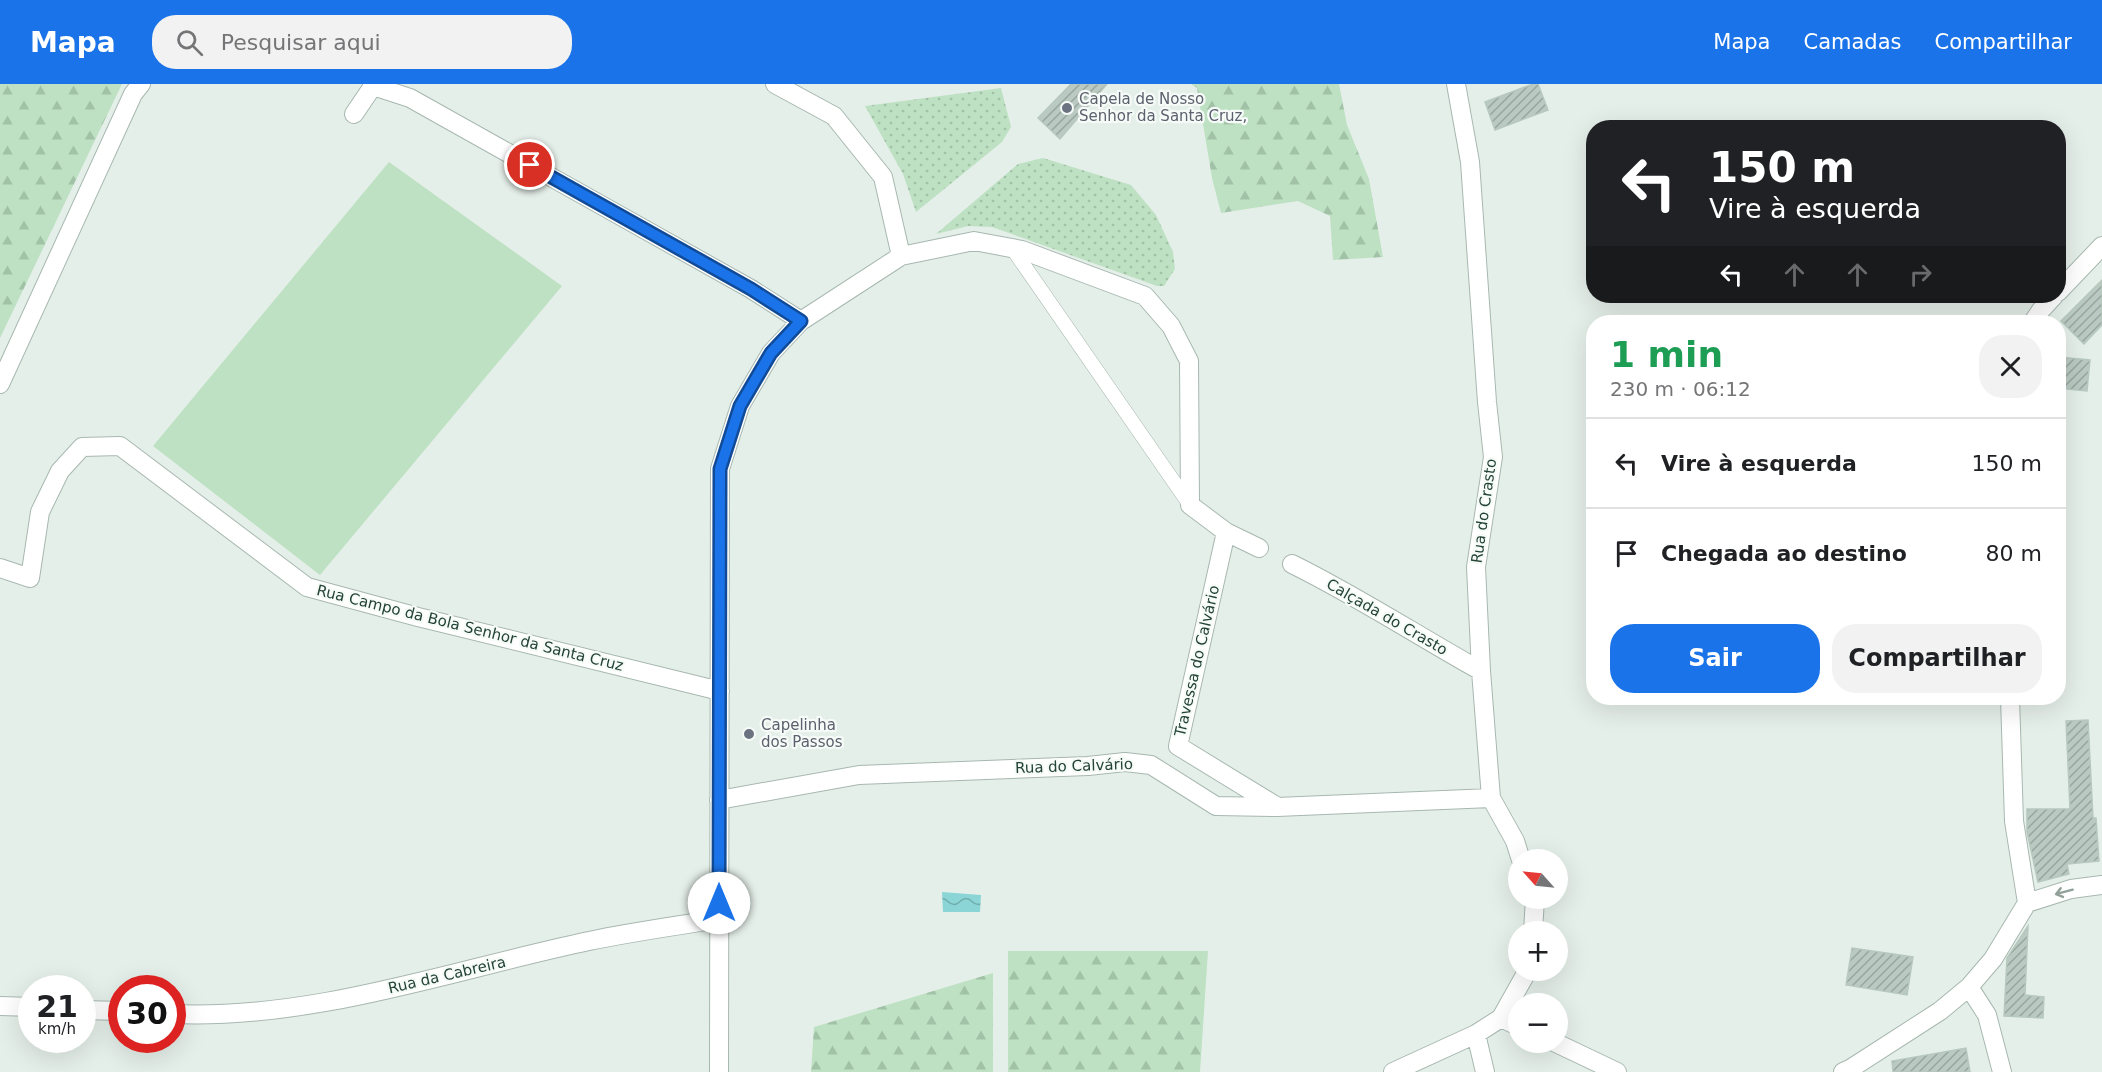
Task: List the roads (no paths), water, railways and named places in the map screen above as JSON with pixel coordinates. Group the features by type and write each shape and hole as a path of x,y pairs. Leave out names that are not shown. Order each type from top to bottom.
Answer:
{"street":[{"path":"0,384 133,94 141,84"},
{"path":"775,84 834,116 883,177 901,256"},
{"name":"Rua do Crasto","path":"1456,84 1470,162 1486,402 1493,457 1476,567 1491,798 1517,849"},
{"path":"354,114 373,86 410,98 751,289 801,321"},
{"path":"719,1072 720,469 740,406 771,353 801,321 901,256 974,241 1012,248 1145,296 1171,326 1190,361 1190,505 1226,532 1259,548"},
{"path":"2066,284 2102,246"},
{"path":"2038,315 2048,303"},
{"name":"Rua Campo da Bola Senhor da Santa Cruz","path":"0,568 30,578 40,512 60,471 82,447 120,446 307,587 418,617 720,691"},
{"name":"Travessa do Calvário","path":"1226,532 1178,746 1277,807"},
{"name":"Calçada do Crasto","path":"1292,564 1329,582 1481,671"},
{"path":"1843,1072 1850,1070 1940,1011 1969,987 1993,959 2027,903 2014,821 2010,705"},
{"name":"Rua do Calvário","path":"719,800 859,775 1088,766 1125,762 1151,765 1216,806 1277,807 1491,798"},
{"path":"2027,903 2071,890 2102,885"},
{"name":"Rua da Cabreira","path":"186,1015 216,1016 292,1008 441,978 589,941 719,919"},
{"path":"1969,987 1987,1015 2002,1072"},
{"path":"0,1006 18,1007"},
{"path":"1393,1072 1476,1034 1508,1023"},
{"path":"1476,1034 1485,1072"},
{"path":"1568,1049 1617,1072"}],"lane":[{"path":"1012,248 1190,505"}],"water":[{"path":"942,892 981,895 980,912 943,912"}],"place":[{"name":"Capela de Nosso Senhor da Santa Cruz,","path":"1067,108"},
{"name":"Capelinha dos Passos","path":"749,734"}]}
